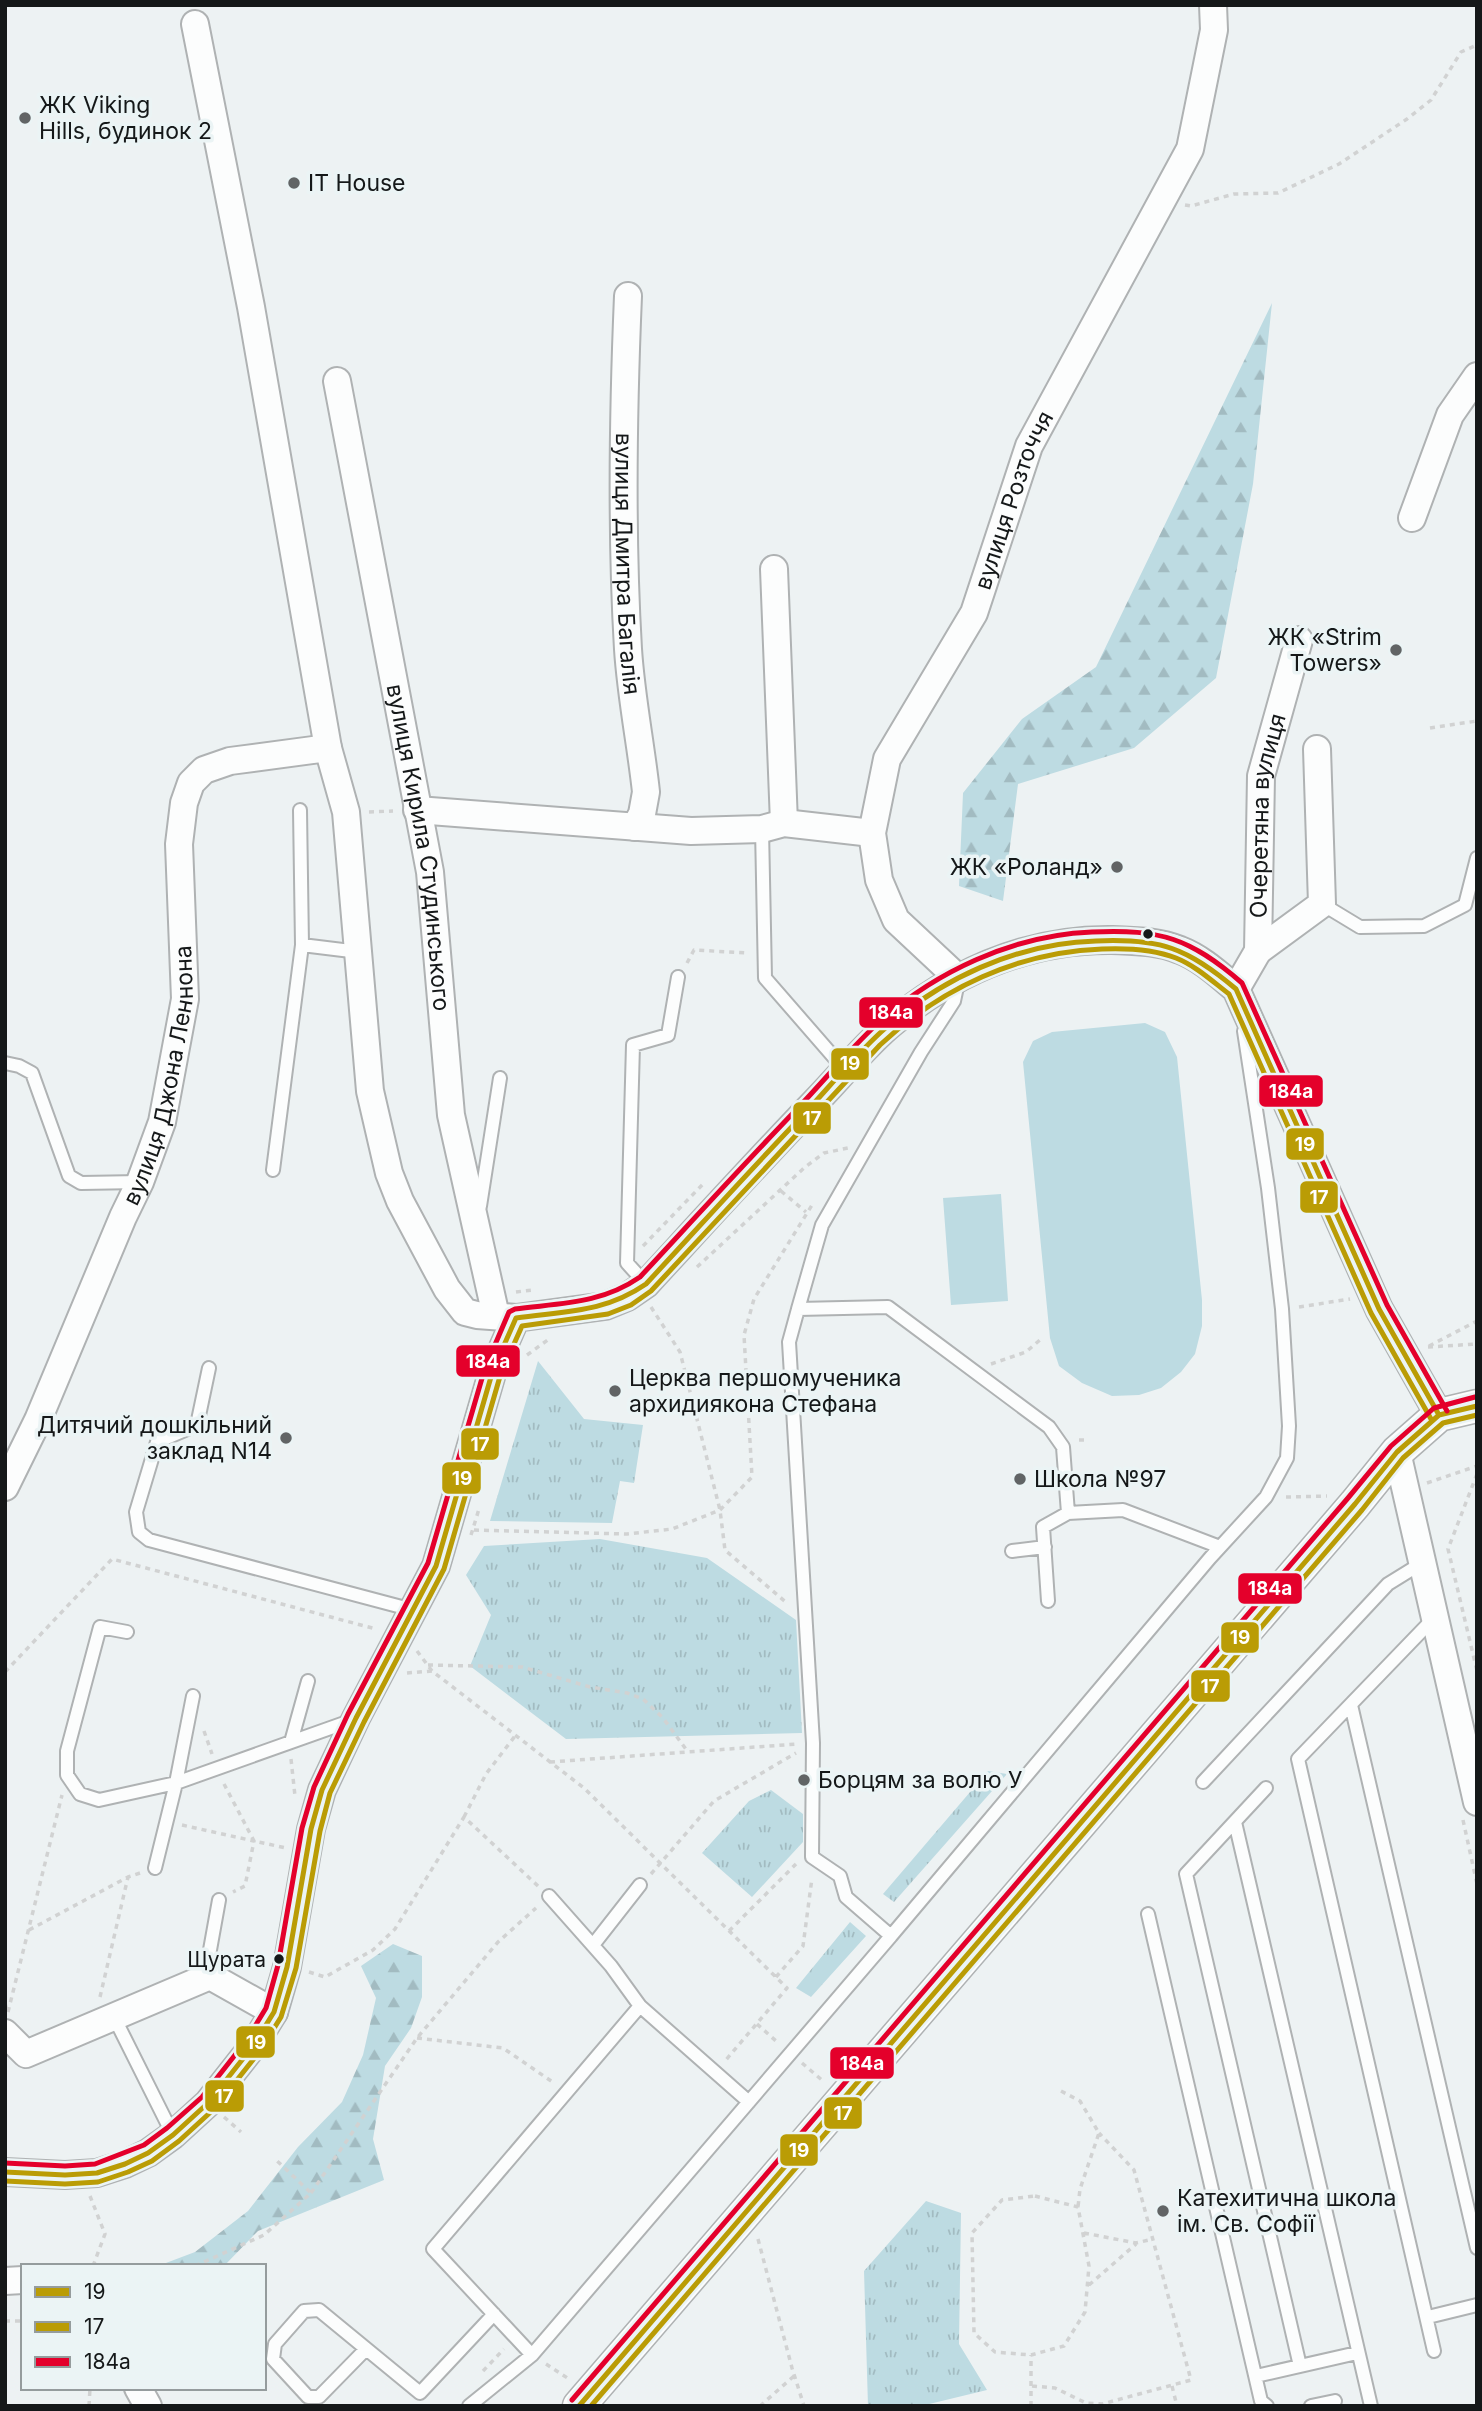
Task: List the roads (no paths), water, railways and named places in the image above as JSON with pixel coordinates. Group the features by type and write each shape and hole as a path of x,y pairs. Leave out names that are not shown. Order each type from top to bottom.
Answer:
{"street":[{"name":"вулиця Розточчя","path":"958,978 896,920 879,880 872,833 887,758 974,614 1030,446 1191,149 1214,30 1213,5"},
{"path":"195,24 253,320 328,748 346,812 370,1091 389,1173 400,1201 447,1289 465,1312 506,1317 605,1306 646,1293 750,1170 892,1022 958,978 1024,950 1088,940 1145,941 1180,950 1208,965 1236,989 1379,1309 1439,1415"},
{"name":"вулиця Дмитра Багалія","path":"628,296 623,473 625,579 628,652 646,792 644,807 635,827"},
{"path":"1412,518 1450,415 1477,376"},
{"name":"вулиця Кирила Студинського","path":"337,381 430,872 452,1115 476,1227 506,1317"},
{"path":"773,826 774,569"},
{"name":"Очеретяна вулиця","path":"1236,989 1258,951 1261,776 1299,640"},
{"name":"вулиця Джона Леннона","path":"5,1487 13,1453 38,1420 140,1182 162,1122 185,999 178,844 184,803 191,783 204,770 230,761 328,748"},
{"path":"1258,951 1322,904 1317,749"},
{"path":"417,810 691,831 773,826 872,833"},
{"path":"5,2172 65,2175 97,2172 136,2159 173,2135 208,2103 253,2046 274,2012 287,1967 311,1829 322,1790 356,1718 436,1566 506,1317"},
{"path":"579,2395 1355,1504 1397,1452 1439,1415 1477,1406"},
{"path":"1397,1452 1477,1802"},
{"path":"7,2024 26,2054 210,1976 274,2012"},
{"path":"139,2390 148,2406"}],"lane":[{"path":"273,1170 302,946 300,810"},
{"path":"773,826 764,954 765,978 846,1070"},
{"path":"1322,904 1360,928 1424,926 1465,905 1477,858"},
{"path":"302,946 359,952"},
{"path":"646,1293 627,1263 633,1045 668,1035 678,977"},
{"path":"891,1936 846,1897 840,1876 812,1857 813,1743 789,1342 822,1225 921,1052 954,1001 958,978"},
{"path":"469,2406 532,2356 1220,1547 1266,1497 1287,1458 1289,1426 1282,1310 1269,1188 1236,989"},
{"path":"5,1063 32,1073 69,1176 81,1183 140,1182"},
{"path":"476,1227 500,1078"},
{"path":"798,1309 888,1307 1049,1427 1063,1447 1068,1513"},
{"path":"209,1368 197,1425 157,1441 136,1512 139,1532 149,1540 413,1610"},
{"path":"1048,1601 1043,1527 1068,1513 1123,1510 1220,1547"},
{"path":"1012,1551 1045,1547"},
{"path":"1203,1782 1388,1584 1422,1563"},
{"path":"1434,2351 1298,1759 1435,1617"},
{"path":"127,1632 100,1627 68,1751 67,1775 80,1794 99,1800 176,1783 217,1768 291,1748 356,1718"},
{"path":"291,1748 308,1681"},
{"path":"155,1868 176,1783 193,1696"},
{"path":"1351,1705 1477,2248"},
{"path":"1266,1788 1186,1874 1300,2366"},
{"path":"1235,1822 1371,2406"},
{"path":"593,1945 640,1885"},
{"path":"549,1896 611,1966 640,2006 749,2102"},
{"path":"210,1976 208,1961 219,1900"},
{"path":"1148,1914 1261,2401 1267,2406"},
{"path":"532,2356 433,2249 640,2006"},
{"path":"119,2027 173,2135"},
{"path":"1428,2317 1477,2305"},
{"path":"366,2349 319,2397 308,2397 273,2359 275,2344 304,2311 319,2310 420,2393 494,2314"},
{"path":"1256,2376 1357,2353"},
{"path":"1311,2406 1335,2401"}],"place":[{"name":"ЖК Viking Hills, будинок 2","path":"25,118"},
{"name":"IT House","path":"294,183"},
{"name":"ЖК «Strim Towers»","path":"1396,650"},
{"name":"ЖК «Роланд»","path":"1117,867"},
{"name":"Церква першомученика архидиякона Стефана","path":"615,1391"},
{"name":"Дитячий дошкільний заклад N14","path":"286,1438"},
{"name":"Школа №97","path":"1020,1479"},
{"name":"Борцям за волю У","path":"804,1780"},
{"name":"Щурата","path":"279,1959"},
{"name":"Катехитична школа ім. Св. Софії","path":"1163,2211"}]}
